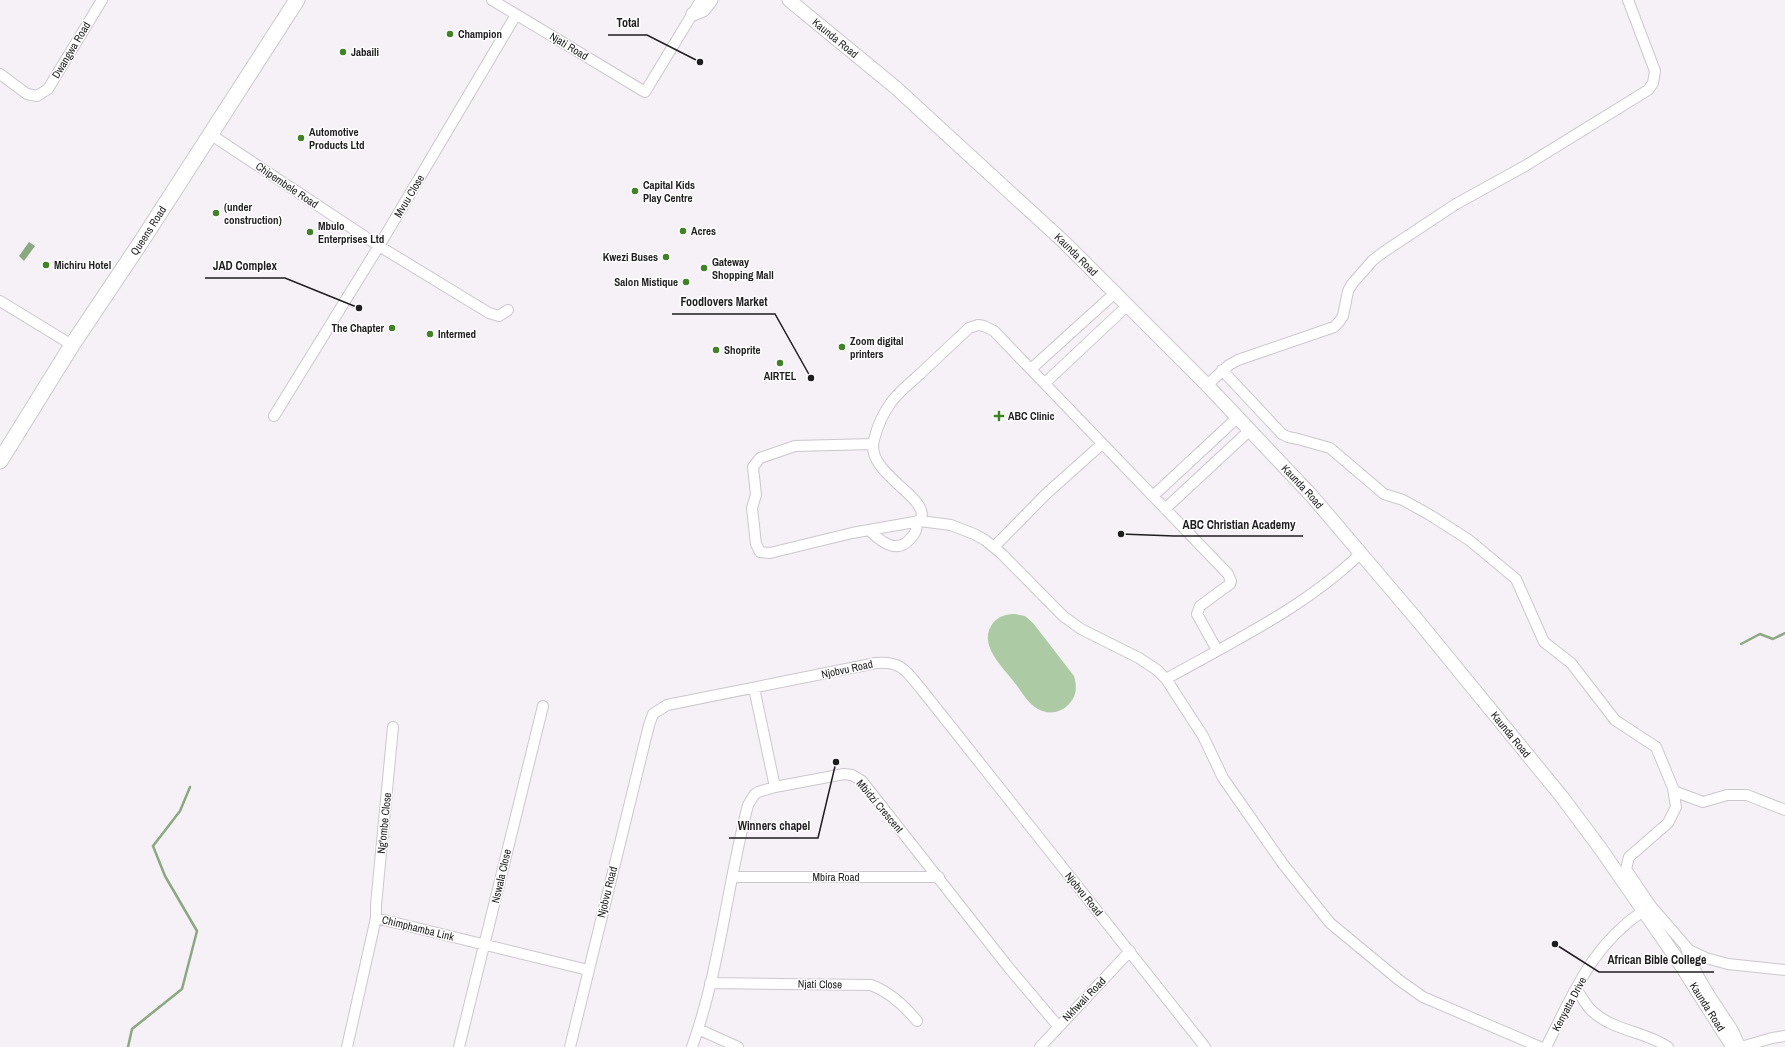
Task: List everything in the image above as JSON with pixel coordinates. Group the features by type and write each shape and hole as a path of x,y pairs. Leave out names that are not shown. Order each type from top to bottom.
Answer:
{"highway":[{"name":"Queens Road","path":"0,461 72,345 141,242 297,0"}],"main road":[{"path":"693,14 703,10 711,0"},
{"name":"Kaunda Road","path":"789,0 896,87 1008,189 1116,292 1238,417 1311,495 1525,750 1600,848 1677,959 1733,1047"}],"street":[{"name":"Dwangwa Road","path":"0,74 27,94 37,96 48,90 102,0"},
{"name":"Njati Road","path":"492,0 516,16 645,92 678,36 693,14"},
{"path":"693,14 701,0"},
{"path":"1206,385 1222,370 1238,360 1334,327 1343,316 1348,291 1352,284 1379,255 1456,204 1525,166 1648,90 1653,83 1655,71 1638,31 1628,0"},
{"name":"Mvuu Close","path":"274,416 516,16"},
{"name":"Chipembele Road","path":"210,134 378,246 489,313 498,316 508,310"},
{"path":"1031,369 1116,292"},
{"path":"0,301 72,345"},
{"path":"1046,383 1128,305"},
{"path":"869,530 887,545 903,545 913,535 923,513 920,506 884,472 874,453 873,444 888,408 893,400 973,326 984,326 994,331 1046,383 1102,444 1230,577 1231,580 1227,587 1200,606 1196,614 1217,650"},
{"path":"1222,370 1282,434 1330,448 1384,494 1403,500 1469,540 1516,579 1544,642 1571,663 1614,720 1656,747 1673,788 1676,807 1668,823 1629,857 1626,869 1651,906 1689,950 1706,958 1720,962 1785,970"},
{"path":"1153,496 1238,417"},
{"path":"1165,509 1250,430"},
{"path":"873,444 795,446 760,458 754,464 752,472 756,496 752,508 756,544 760,552 770,553 869,530 919,521 939,523 974,534 994,547 1063,616 1081,630 1139,658 1157,670 1166,679 1203,736 1223,778 1283,864 1330,923 1399,980 1423,997 1540,1047"},
{"path":"994,547 1046,494 1102,444"},
{"path":"1166,679 1295,606 1332,580 1361,553"},
{"name":"Njobvu Road","path":"570,1047 649,725 653,714 667,705 876,662 892,662 901,667 922,690 1205,1047"},
{"path":"754,688 775,787"},
{"name":"Nswala Close","path":"459,1047 544,706"},
{"name":"Ng'ombe Close","path":"376,918 393,727"},
{"name":"Mbidzi Crescent","path":"692,1047 710,983 748,805 758,792 775,787 844,774 859,778 939,877 1009,968 1058,1026"},
{"path":"1673,788 1676,792 1703,802 1727,795 1747,795 1785,810"},
{"name":"Mbira Road","path":"733,877 939,877"},
{"name":"Kenyatta Drive","path":"1546,1047 1590,964 1606,942 1621,927 1643,911"},
{"name":"Chimphamba Link","path":"347,1047 376,918 588,970"},
{"path":"1685,945 1688,957 1719,1011 1732,1029 1741,1047 1772,1038 1785,1036"},
{"name":"Nkhwali Road","path":"1040,1047 1058,1026 1130,951"},
{"name":"Njati Close","path":"710,983 871,985 903,1004 917,1021"},
{"path":"1576,989 1590,1009 1597,1015 1615,1025 1668,1047"},
{"path":"698,1029 738,1047"}],"shaded area":[{"path":"29,242 35,246 24,261 19,256"},
{"path":"1015,614 1025,616 1033,623 1074,676 1076,687 1074,698 1066,707 1058,711 1046,712 1034,707 998,662 989,647 989,631 993,623 1003,616"}],"waterway":[{"path":"1741,644 1760,634 1773,639 1785,633"},
{"path":"128,1047 132,1029 182,989 197,931 165,876 153,846 180,811 190,787"}],"place":[{"name":"Champion","path":"450,34"},
{"name":"Jabaili","path":"343,52"},
{"name":"Total","path":"700,62"},
{"name":"Automotive Products Ltd","path":"301,138"},
{"name":"Capital Kids Play Centre","path":"635,191"},
{"name":"(under construction)","path":"216,213"},
{"name":"Acres","path":"683,231"},
{"name":"Mbulo Enterprises Ltd","path":"310,232"},
{"name":"Kwezi Buses","path":"666,257"},
{"name":"Michiru Hotel","path":"46,265"},
{"name":"Gateway Shopping Mall","path":"704,268"},
{"name":"Salon Mistique","path":"686,282"},
{"name":"JAD Complex","path":"359,308"},
{"name":"The Chapter","path":"392,328"},
{"name":"Intermed","path":"430,334"},
{"name":"Zoom digital printers","path":"842,347"},
{"name":"Shoprite","path":"716,350"},
{"name":"AIRTEL","path":"780,363"},
{"name":"Foodlovers Market","path":"811,378"},
{"name":"ABC Clinic","path":"999,416"},
{"name":"ABC Christian Academy","path":"1121,534"},
{"name":"Winners chapel","path":"836,762"},
{"name":"African Bible College","path":"1555,944"}]}
